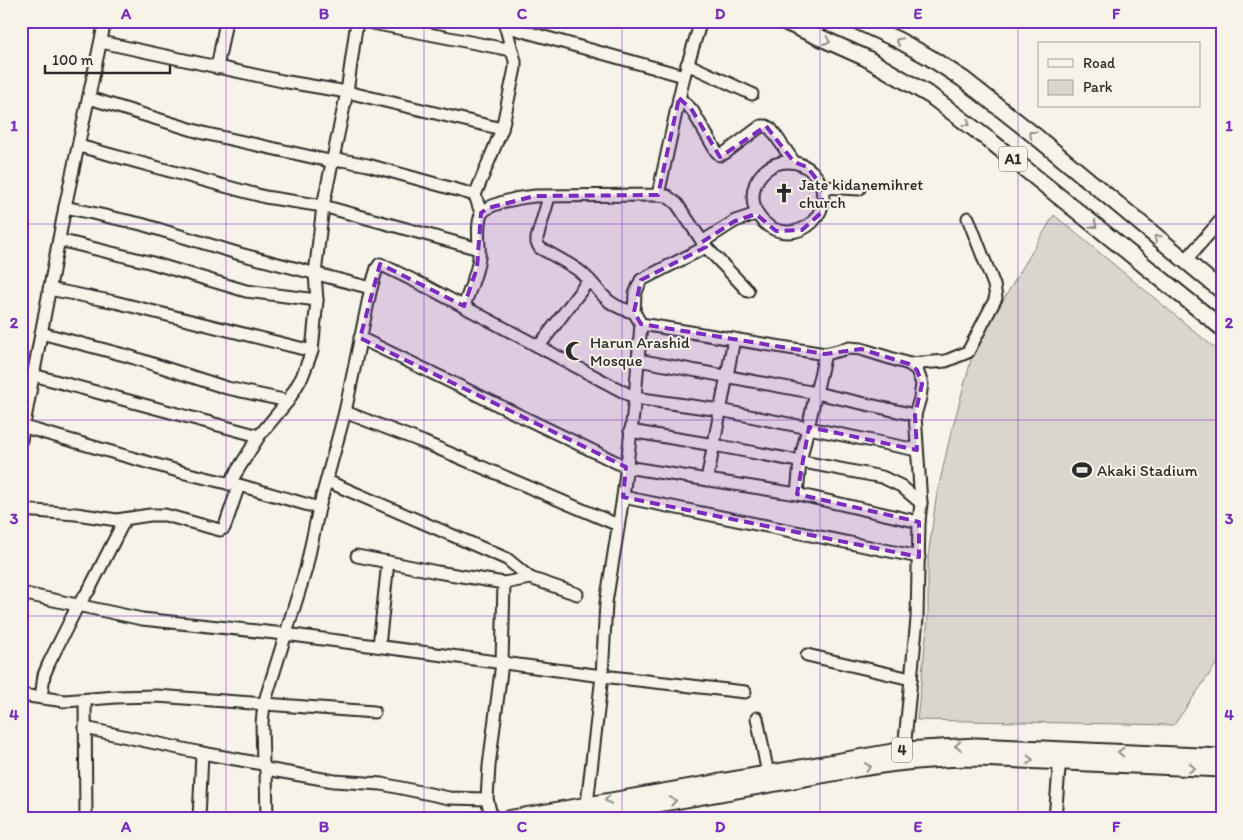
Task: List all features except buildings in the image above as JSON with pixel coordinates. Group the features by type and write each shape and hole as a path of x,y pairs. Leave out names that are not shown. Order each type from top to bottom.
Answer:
{"main road":[{"name":"A1","path":"857,21 898,40 963,79 1039,139 1222,291"},
{"name":"A1","path":"787,22 866,58 931,96 993,142 1222,328"},
{"name":"4","path":"507,819 573,816 587,804 904,750 976,746 1060,755 1222,757"},
{"path":"573,816 904,762 1060,755 1222,769"}],"street":[{"path":"21,440 65,206 106,21"},
{"path":"217,68 226,21"},
{"path":"21,510 76,514 117,520 164,515 220,530 224,528 234,484 259,436 288,401 302,377 312,351 317,300 315,274 323,206 334,162 347,92 357,21"},
{"path":"362,21 511,50"},
{"path":"658,195 684,76 701,21"},
{"path":"464,306 477,268 479,249 482,213 475,195 502,128 515,68 504,24"},
{"path":"504,24 684,76"},
{"path":"101,42 217,68 347,92 502,128"},
{"path":"687,64 752,94"},
{"path":"89,98 203,133 334,162 342,160 368,165 475,195"},
{"path":"679,98 692,110 720,155 761,126 766,126 771,129 794,162"},
{"path":"79,146 266,196 323,206 479,249"},
{"path":"781,162 794,162 807,166 816,175 822,187 824,200 820,213 813,223 802,230 789,233 776,231 764,224 756,214 753,201 754,188 759,176 769,167 781,162"},
{"path":"822,187 859,189"},
{"path":"482,213 498,204 523,197 667,196 677,204 704,245 748,291"},
{"path":"549,197 537,238 540,248 578,270 608,301 621,309 634,312"},
{"path":"65,206 141,224 240,254 371,288"},
{"path":"587,804 602,676 606,603 623,497 635,398 641,324 634,312 635,294 641,280 704,245 735,221 756,214"},
{"path":"909,364 946,361 968,352 996,298 994,285 968,218"},
{"path":"1185,261 1222,219"},
{"path":"59,240 149,262 246,291 317,300"},
{"path":"266,819 262,723 264,704 306,569 319,508 345,412 371,288 380,264 464,306 635,398 720,410 809,426 917,450"},
{"path":"539,346 589,280"},
{"path":"49,289 115,302 312,351"},
{"path":"641,324 825,354 849,348 861,349 909,364 917,370 922,384 915,415 921,502 918,619 904,750"},
{"path":"41,333 137,359 227,388 288,401"},
{"path":"360,338 626,467 797,494 919,522"},
{"path":"707,480 734,339"},
{"path":"797,494 800,462 825,354"},
{"path":"638,360 816,393 915,415"},
{"path":"33,375 259,436"},
{"path":"345,412 424,442 618,525"},
{"path":"24,427 185,473 234,484 319,508"},
{"path":"630,431 714,444 882,477 901,486 921,502"},
{"path":"327,481 507,559 530,578 577,594"},
{"path":"623,497 919,556"},
{"path":"41,698 44,675 78,605 89,590 125,519"},
{"path":"357,556 437,572 504,582 530,578"},
{"path":"379,646 388,562"},
{"path":"492,819 487,799 489,766 502,663 504,582"},
{"path":"21,593 142,620 285,634 602,676 745,692"},
{"path":"807,655 911,680"},
{"path":"21,695 65,701 85,701 116,696 157,696 374,712"},
{"path":"85,701 86,819"},
{"path":"757,718 768,774"},
{"path":"85,728 334,782 382,784 448,798 487,799"},
{"path":"200,819 202,753"},
{"path":"1055,819 1060,755"}],"highlighted area":[{"path":"679,98 692,110 720,157 766,126 794,162 807,167 823,187 821,213 802,230 776,231 756,214 735,221 702,242 706,247 641,280 634,312 641,324 825,354 861,349 909,364 917,370 922,384 915,415 917,450 809,427 797,494 919,522 919,557 623,497 626,467 360,338 380,264 464,306 477,268 481,213 488,208 535,196 658,195"}],"green space":[{"name":"Akaki Stadium","path":"1054,215 1222,354 1222,656 1174,725 917,720 928,618 928,557 936,499 949,441 974,349"}],"place":[{"name":"Jate kidanemihret church","path":"784,193"},
{"name":"Harun Arashid Mosque","path":"575,351"},
{"name":"Akaki Stadium","path":"1082,470"}]}
